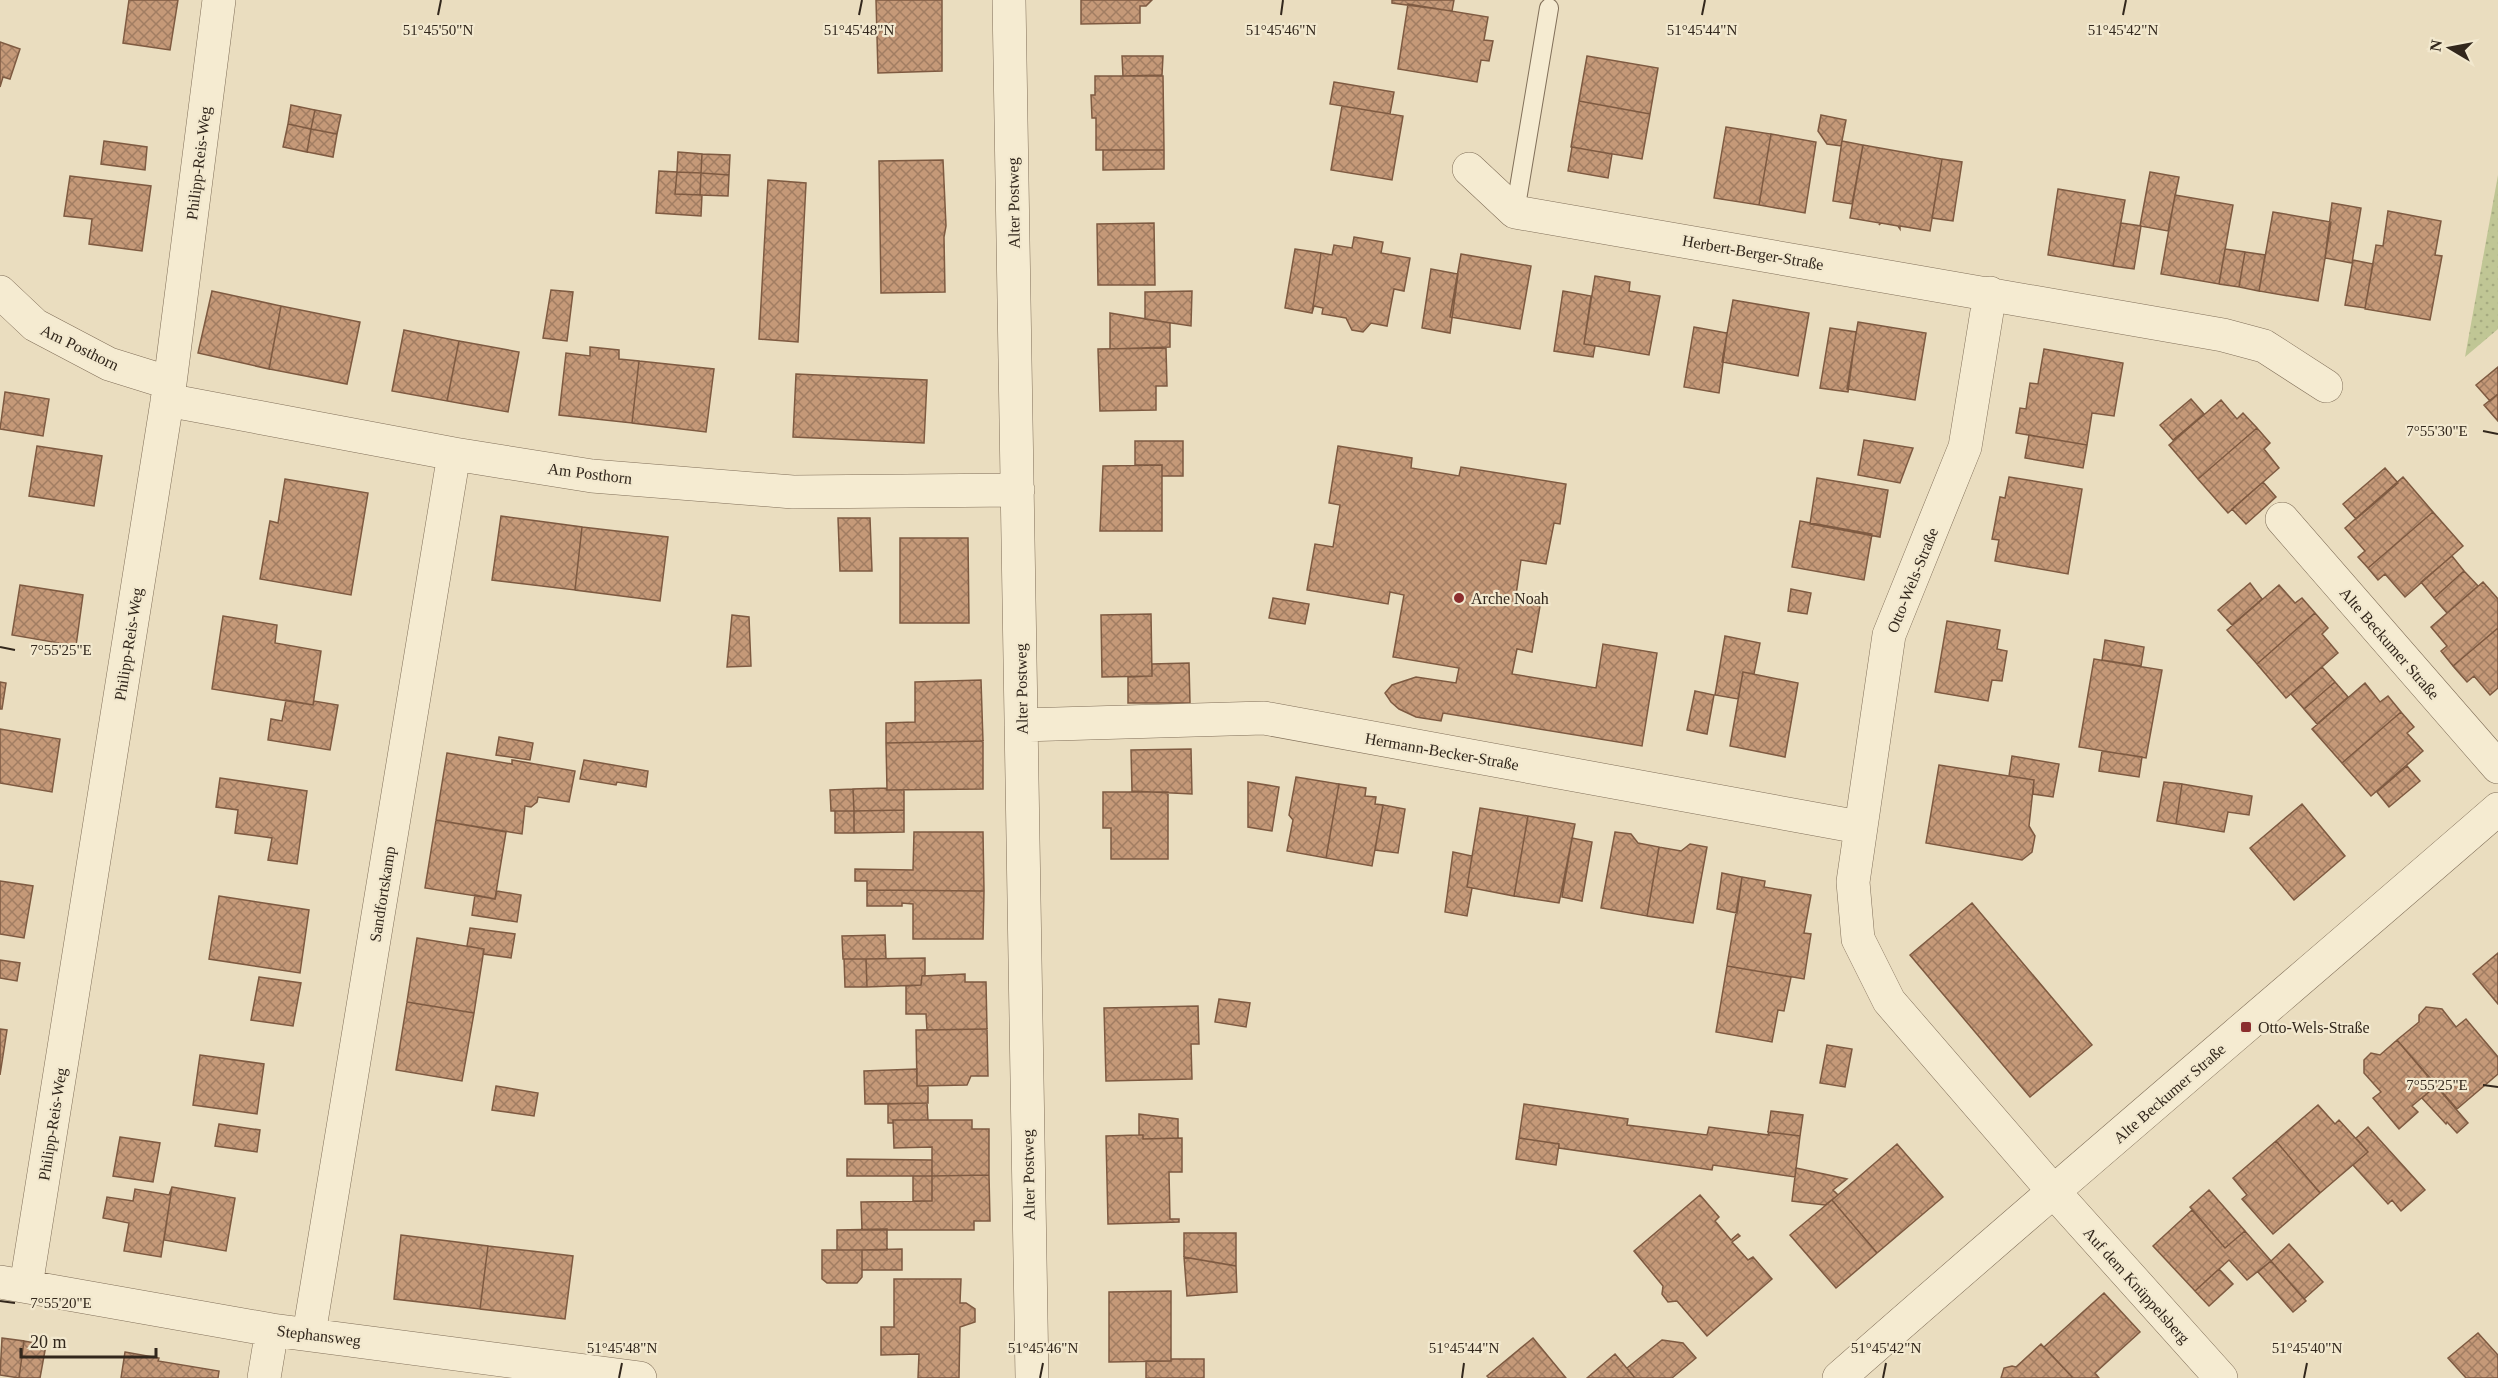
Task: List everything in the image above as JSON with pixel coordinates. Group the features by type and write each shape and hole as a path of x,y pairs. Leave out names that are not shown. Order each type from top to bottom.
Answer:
{"street":[{"name":"Philipp-Reis-Weg","path":"13,1284 168,392 219,0"},
{"name":"Alter Postweg","path":"1009,0 1032,1378"},
{"path":"1469,169 1515,212"},
{"name":"Herbert-Berger-Straße","path":"1515,212 1990,292"},
{"name":"Am Posthorn","path":"0,292 35,325 168,392 454,454 592,476 793,492 1018,490"},
{"path":"1990,292 2223,334 2264,346 2326,386"},
{"name":"Otto-Wels-Straße","path":"1990,292 1965,447 1889,635 1859,827 1853,882 1858,939 1889,1001 2054,1192"},
{"name":"Sandfortskamp","path":"309,1334 454,454"},
{"name":"Alte Beckumer Straße","path":"2282,519 2498,767"},
{"name":"Hermann-Becker-Straße","path":"1021,724 1263,718 1859,827"},
{"name":"Alte Beckumer Straße","path":"1839,1378 2498,809"},
{"name":"Auf dem Knüppelsberg","path":"2054,1192 2221,1378"},
{"name":"Stephansweg","path":"13,1284 272,1330 640,1378"},
{"path":"264,1378 272,1330"}],"lane":[{"path":"1515,212 1549,8"}],"green space":[{"path":"2498,175 2498,329 2465,357"}],"building":[{"path":"129,0 178,0 170,50 123,43"},
{"path":"876,0 942,0 942,71 878,73"},
{"path":"1081,0 1152,0 1146,6 1140,6 1140,23 1081,24"},
{"path":"1392,0 1454,0 1452,11 1392,3"},
{"path":"1408,4 1488,17 1484,40 1493,41 1489,61 1481,60 1477,82 1398,69"},
{"path":"0,42 20,49 10,79 3,77 0,87"},
{"path":"1122,56 1163,56 1162,75 1123,76"},
{"path":"1587,56 1658,68 1650,114 1579,101"},
{"path":"1095,76 1163,76 1164,150 1096,150 1096,118 1092,118 1091,95 1095,95"},
{"path":"1334,82 1394,92 1390,114 1330,104"},
{"path":"1579,101 1650,114 1642,159 1571,147"},
{"path":"291,105 315,110 311,129 288,124"},
{"path":"1342,106 1403,116 1392,180 1331,170"},
{"path":"315,110 341,115 337,134 311,129"},
{"path":"1821,115 1846,120 1841,146 1827,144 1818,131"},
{"path":"288,124 311,129 307,152 283,147"},
{"path":"1726,127 1771,134 1759,205 1714,198"},
{"path":"311,129 337,134 333,157 307,152"},
{"path":"1771,134 1816,142 1805,213 1759,205"},
{"path":"104,141 147,147 145,170 101,164"},
{"path":"1842,141 1863,145 1852,204 1833,201"},
{"path":"1863,145 1942,159 1930,231 1900,226 1900,229 1898,226 1881,223 1879,225 1880,223 1850,218"},
{"path":"1572,147 1612,154 1608,178 1568,171"},
{"path":"1103,150 1164,150 1164,169 1103,170"},
{"path":"678,152 702,154 701,173 677,172"},
{"path":"702,154 730,155 729,175 701,173"},
{"path":"1942,159 1962,162 1953,221 1932,218"},
{"path":"943,160 946,226 944,237 945,292 881,293 879,161"},
{"path":"659,171 677,172 675,194 702,195 701,216 656,213"},
{"path":"677,172 701,173 700,195 675,194"},
{"path":"2150,172 2179,177 2168,231 2140,226"},
{"path":"701,173 729,175 728,196 700,195"},
{"path":"70,176 151,186 142,251 89,244 92,219 64,216"},
{"path":"768,180 806,183 798,342 759,339"},
{"path":"2058,189 2125,200 2113,266 2048,255"},
{"path":"2175,195 2233,205 2219,284 2161,274"},
{"path":"2332,203 2361,208 2352,263 2325,258"},
{"path":"2388,211 2441,221 2435,255 2442,256 2430,320 2365,309 2376,245 2383,246"},
{"path":"2273,212 2331,222 2318,301 2259,291"},
{"path":"1154,223 1155,285 1098,285 1097,224"},
{"path":"2121,223 2141,226 2134,269 2113,266"},
{"path":"1354,237 1383,242 1381,253 1410,258 1404,291 1394,289 1387,326 1371,323 1363,332 1352,330 1346,318 1322,314 1323,308 1314,306 1312,313 1321,253 1332,255 1334,245 1352,248"},
{"path":"1295,249 1321,253 1312,313 1285,308"},
{"path":"2225,249 2245,252 2239,287 2219,284"},
{"path":"2245,252 2265,255 2259,291 2239,287"},
{"path":"1461,254 1531,266 1520,329 1450,317"},
{"path":"2353,260 2373,264 2365,308 2345,305"},
{"path":"1431,269 1458,274 1450,333 1422,328"},
{"path":"1595,276 1630,282 1629,291 1660,296 1649,355 1584,344"},
{"path":"551,290 573,292 567,341 543,338"},
{"path":"212,291 281,306 269,369 198,353"},
{"path":"1192,291 1191,326 1145,319 1145,292"},
{"path":"1563,291 1591,296 1584,344 1595,346 1593,357 1554,351"},
{"path":"1733,300 1809,313 1798,376 1722,362"},
{"path":"281,306 360,322 347,384 269,369"},
{"path":"1110,313 1170,323 1170,347 1110,349"},
{"path":"1858,322 1926,333 1915,400 1847,389"},
{"path":"1694,327 1727,333 1719,393 1684,387"},
{"path":"1830,328 1856,332 1848,392 1820,388"},
{"path":"404,330 459,341 447,401 392,391"},
{"path":"459,341 519,352 508,412 447,401"},
{"path":"590,347 619,350 619,359 639,361 632,423 559,415 566,353 590,356"},
{"path":"1166,348 1167,386 1156,386 1156,410 1100,411 1098,349"},
{"path":"2044,349 2123,363 2114,416 2092,413 2087,445 2016,433 2020,408 2026,409 2030,383 2038,384"},
{"path":"639,361 714,369 706,432 632,423"},
{"path":"2498,367 2498,394 2490,401 2476,385"},
{"path":"796,374 927,380 924,443 793,437"},
{"path":"5,392 49,399 43,436 0,429"},
{"path":"2498,394 2498,421 2484,405"},
{"path":"2191,399 2204,414 2173,440 2160,425"},
{"path":"2221,400 2237,419 2243,413 2257,428 2198,479 2169,445"},
{"path":"2257,428 2270,443 2264,449 2279,468 2228,513 2198,479"},
{"path":"2029,435 2087,445 2083,468 2025,458"},
{"path":"1864,440 1913,448 1900,483 1858,475"},
{"path":"1135,441 1183,441 1183,476 1162,476 1162,465 1135,465"},
{"path":"37,446 102,456 94,506 29,496"},
{"name":"Arche Noah","path":"1338,446 1412,458 1411,468 1459,476 1461,467 1566,484 1560,524 1554,523 1546,564 1521,560 1515,602 1540,606 1532,652 1517,649 1512,674 1596,688 1603,644 1657,653 1642,746 1443,713 1441,721 1416,717 1399,709 1391,702 1385,693 1392,685 1416,677 1456,683 1459,668 1393,657 1404,595 1390,592 1388,604 1307,590 1315,544 1333,547 1340,505 1329,503"},
{"path":"1162,465 1162,531 1100,531 1103,466"},
{"path":"2385,468 2398,483 2356,519 2343,504"},
{"path":"2009,477 2082,489 2068,574 1995,561 1999,540 1992,539 2000,497 2005,498"},
{"path":"2403,477 2433,512 2368,568 2358,557 2365,551 2345,528"},
{"path":"1817,478 1888,490 1880,537 1810,524"},
{"path":"285,479 368,493 351,595 260,579 270,521 278,523"},
{"path":"2263,482 2276,497 2246,524 2232,509"},
{"path":"2433,512 2463,546 2405,597 2385,574 2378,580 2368,568"},
{"path":"501,516 582,527 575,590 492,580"},
{"path":"838,518 870,518 872,571 840,571"},
{"path":"1800,521 1872,534 1864,580 1792,567"},
{"path":"582,527 668,537 660,601 575,590"},
{"path":"900,538 968,538 969,623 900,623"},
{"path":"2452,556 2464,571 2434,598 2421,582"},
{"path":"2464,571 2478,586 2447,613 2434,598"},
{"path":"2483,582 2498,599 2498,628 2453,666 2441,651 2447,646 2431,627"},
{"path":"2250,583 2262,599 2232,625 2218,610"},
{"path":"20,585 83,595 76,646 12,635"},
{"path":"2279,585 2295,603 2302,598 2315,613 2257,664 2227,630"},
{"path":"1791,589 1811,593 1807,614 1788,611"},
{"path":"1273,598 1309,604 1305,624 1269,618"},
{"path":"2315,613 2328,628 2322,634 2338,653 2286,698 2257,664"},
{"path":"1151,614 1152,676 1102,677 1101,615"},
{"path":"732,615 749,617 751,666 727,667"},
{"path":"223,616 277,625 275,643 321,651 313,705 212,689"},
{"path":"1947,621 2000,630 1997,649 2007,651 2002,681 1992,680 1988,701 1935,692"},
{"path":"2498,628 2498,688 2490,695 2474,676 2467,682 2453,666"},
{"path":"1725,636 1760,643 1754,674 1743,672 1738,699 1715,695"},
{"path":"2105,640 2144,647 2141,666 2102,660"},
{"path":"2094,659 2162,670 2146,758 2079,747"},
{"path":"1189,663 1190,703 1128,703 1128,677 1152,676 1152,664"},
{"path":"2322,667 2335,682 2304,709 2291,694"},
{"path":"1743,672 1798,683 1785,757 1730,746"},
{"path":"981,680 983,741 886,743 886,723 915,722 915,682"},
{"path":"0,682 6,683 2,709 0,709"},
{"path":"2335,682 2348,697 2317,724 2304,709"},
{"path":"2365,683 2380,702 2388,696 2401,712 2342,763 2312,729"},
{"path":"1695,691 1714,695 1707,734 1687,730"},
{"path":"286,700 313,705 314,701 338,705 330,750 268,740 271,719 282,721"},
{"path":"2401,712 2414,727 2407,733 2423,751 2371,796 2342,763"},
{"path":"0,729 60,739 52,792 0,783"},
{"path":"499,737 533,743 530,760 496,755"},
{"path":"983,741 983,789 887,790 886,743"},
{"path":"1191,749 1192,794 1132,791 1131,750"},
{"path":"2102,751 2142,757 2139,777 2099,771"},
{"path":"447,753 512,764 512,760 575,771 569,802 538,797 537,802 531,807 525,806 522,834 436,820"},
{"path":"2012,756 2059,764 2053,797 2033,794 2034,780 2009,776"},
{"path":"584,760 648,771 646,787 580,779"},
{"path":"1939,765 2034,780 2029,826 2035,836 2032,852 2022,860 1926,843"},
{"path":"2407,766 2420,781 2389,807 2377,792"},
{"path":"1296,777 1339,784 1326,858 1287,851 1293,820 1289,815"},
{"path":"220,778 307,791 297,864 268,860 272,838 235,833 238,810 216,807"},
{"path":"1248,782 1279,787 1272,831 1248,827"},
{"path":"2164,782 2182,784 2176,824 2157,821"},
{"path":"1339,784 1366,788 1365,796 1376,797 1375,804 1383,805 1372,866 1326,858"},
{"path":"2182,784 2252,796 2249,815 2228,812 2224,832 2176,824"},
{"path":"886,788 887,790 904,790 904,810 854,811 853,789"},
{"path":"853,789 854,811 831,811 830,790"},
{"path":"1103,792 1168,792 1168,859 1111,859 1111,828 1103,828"},
{"path":"2302,804 2345,856 2294,900 2250,848"},
{"path":"1383,805 1405,809 1398,853 1375,850"},
{"path":"1480,808 1528,816 1514,896 1467,887"},
{"path":"904,810 904,832 854,833 854,811"},
{"path":"835,811 854,811 854,833 835,833"},
{"path":"1528,816 1575,824 1559,903 1514,896"},
{"path":"436,820 506,832 495,899 425,888"},
{"path":"914,832 983,832 984,891 867,890 867,881 855,881 855,869 913,870"},
{"path":"1615,832 1631,834 1638,843 1659,847 1647,916 1601,908"},
{"path":"1572,838 1592,842 1582,901 1562,897"},
{"path":"1690,844 1707,847 1693,923 1647,916 1659,847 1681,851"},
{"path":"1453,852 1472,856 1467,887 1472,888 1467,916 1445,912"},
{"path":"1722,873 1742,877 1737,913 1717,909"},
{"path":"1742,877 1765,881 1764,887 1811,895 1804,933 1811,934 1804,979 1727,966"},
{"path":"0,881 33,886 24,938 0,934"},
{"path":"867,890 984,891 983,939 913,939 913,904 867,906"},
{"path":"497,891 521,895 517,922 472,915 475,895 495,899"},
{"path":"219,896 309,910 300,973 209,959"},
{"path":"1972,903 2092,1045 2030,1097 1910,955"},
{"path":"470,928 515,934 511,958 483,954 484,949 467,946"},
{"path":"885,935 886,959 843,959 842,936"},
{"path":"417,938 484,949 474,1013 407,1002"},
{"path":"2498,953 2498,1004 2473,974"},
{"path":"925,958 925,975 922,976 921,985 867,987 866,959"},
{"path":"844,959 866,959 867,987 845,987"},
{"path":"0,960 20,963 17,981 0,978"},
{"path":"1727,966 1791,977 1784,1011 1778,1010 1772,1042 1716,1032"},
{"path":"965,974 965,982 986,982 987,1029 927,1030 926,1014 906,1014 906,986 921,985 922,976"},
{"path":"259,977 301,983 293,1026 251,1020"},
{"path":"1219,999 1250,1003 1246,1027 1215,1022"},
{"path":"407,1002 474,1013 462,1081 396,1070"},
{"path":"1198,1006 1199,1044 1191,1044 1192,1079 1106,1081 1104,1008"},
{"path":"2426,1007 2442,1009 2456,1027 2466,1019 2498,1057 2498,1074 2457,1109 2397,1040 2419,1022 2419,1015"},
{"path":"0,1029 7,1030 0,1075"},
{"path":"987,1029 988,1076 971,1076 967,1085 917,1086 916,1030"},
{"path":"2397,1040 2436,1086 2412,1106 2418,1112 2399,1129 2373,1098 2381,1092 2364,1073 2364,1060 2371,1053 2380,1055"},
{"path":"1827,1045 1852,1049 1845,1087 1820,1083"},
{"path":"200,1055 264,1064 257,1114 193,1105"},
{"path":"917,1069 917,1086 928,1086 928,1103 865,1104 864,1071"},
{"path":"496,1086 538,1093 534,1116 492,1110"},
{"path":"2436,1086 2468,1123 2457,1133 2422,1098"},
{"path":"927,1103 928,1120 893,1120 893,1123 888,1123 888,1104"},
{"path":"1524,1104 1628,1119 1627,1125 1707,1135 1709,1127 1769,1135 1768,1132 1800,1136 1795,1177 1713,1165 1712,1170 1559,1148 1559,1144 1519,1138"},
{"path":"2318,1105 2335,1124 2339,1120 2368,1152 2320,1193 2276,1141"},
{"path":"1771,1111 1803,1115 1800,1136 1768,1132"},
{"path":"1139,1114 1178,1119 1178,1138 1143,1139 1143,1135 1139,1135"},
{"path":"893,1120 972,1120 972,1129 989,1129 989,1175 932,1176 932,1147 894,1148"},
{"path":"219,1124 260,1130 257,1152 215,1146"},
{"path":"2368,1127 2425,1190 2401,1211 2392,1200 2388,1204 2353,1165 2368,1152 2356,1138"},
{"path":"1143,1135 1143,1139 1182,1138 1182,1172 1169,1172 1170,1219 1179,1219 1179,1222 1108,1224 1106,1136"},
{"path":"120,1137 160,1143 153,1182 113,1176"},
{"path":"1519,1138 1559,1144 1556,1165 1516,1159"},
{"path":"2276,1141 2320,1193 2273,1234 2242,1199 2247,1195 2233,1178"},
{"path":"1897,1144 1943,1197 1877,1253 1832,1200"},
{"path":"847,1159 932,1160 932,1176 847,1176"},
{"path":"1796,1168 1847,1179 1833,1190 1838,1195 1825,1205 1792,1201"},
{"path":"989,1175 990,1221 974,1221 974,1230 862,1230 861,1202 932,1201 932,1176"},
{"path":"913,1176 932,1176 932,1201 913,1201"},
{"path":"172,1187 235,1198 226,1251 164,1240"},
{"path":"172,1187 161,1257 124,1251 129,1223 103,1218 107,1197 133,1201 135,1189 169,1195"},
{"path":"2209,1190 2245,1231 2225,1248 2190,1207"},
{"path":"1700,1195 1719,1217 1715,1221 1731,1240 1738,1234 1740,1236 1732,1242 1748,1260 1753,1257 1772,1279 1707,1336 1677,1301 1668,1302 1662,1294 1663,1286 1634,1251"},
{"path":"1832,1200 1877,1253 1836,1288 1790,1235"},
{"path":"2192,1210 2225,1248 2245,1231 2271,1261 2247,1280 2229,1260 2195,1291 2153,1246"},
{"path":"887,1229 887,1250 837,1250 837,1230"},
{"path":"1184,1233 1236,1233 1236,1266 1184,1257"},
{"path":"401,1235 488,1246 480,1309 394,1299"},
{"path":"2289,1244 2323,1282 2304,1299 2271,1261"},
{"path":"488,1246 573,1256 565,1319 480,1309"},
{"path":"902,1249 902,1270 862,1270 862,1250"},
{"path":"822,1250 862,1250 862,1277 857,1283 827,1283 822,1279"},
{"path":"1184,1257 1236,1266 1237,1292 1187,1296"},
{"path":"2271,1261 2306,1301 2293,1312 2258,1272"},
{"path":"2219,1269 2233,1284 2209,1306 2195,1291"},
{"path":"894,1279 961,1279 960,1303 966,1303 975,1309 975,1322 960,1327 959,1378 918,1378 919,1354 881,1355 881,1327 894,1327"},
{"path":"1171,1291 1171,1361 1109,1362 1109,1292"},
{"path":"2104,1293 2140,1332 2095,1373 2099,1378 2073,1378 2044,1347"},
{"path":"2478,1333 2498,1355 2498,1378 2466,1378 2448,1358"},
{"path":"2,1338 24,1341 19,1378 0,1375"},
{"path":"1533,1338 1566,1378 1489,1378 1487,1376"},
{"path":"1662,1340 1683,1343 1696,1358 1672,1378 1635,1378 1627,1368"},
{"path":"24,1341 46,1345 40,1378 19,1378"},
{"path":"2041,1344 2073,1378 2001,1378 2004,1368 2016,1367"},
{"path":"125,1352 159,1358 158,1361 219,1371 218,1378 121,1378"},
{"path":"1615,1354 1635,1378 1587,1378"},
{"path":"1171,1359 1204,1359 1204,1378 1146,1378 1146,1361 1171,1361"}],"place":[{"name":"Arche Noah","path":"1459,598"},
{"name":"Otto-Wels-Straße","path":"2246,1027"}]}
